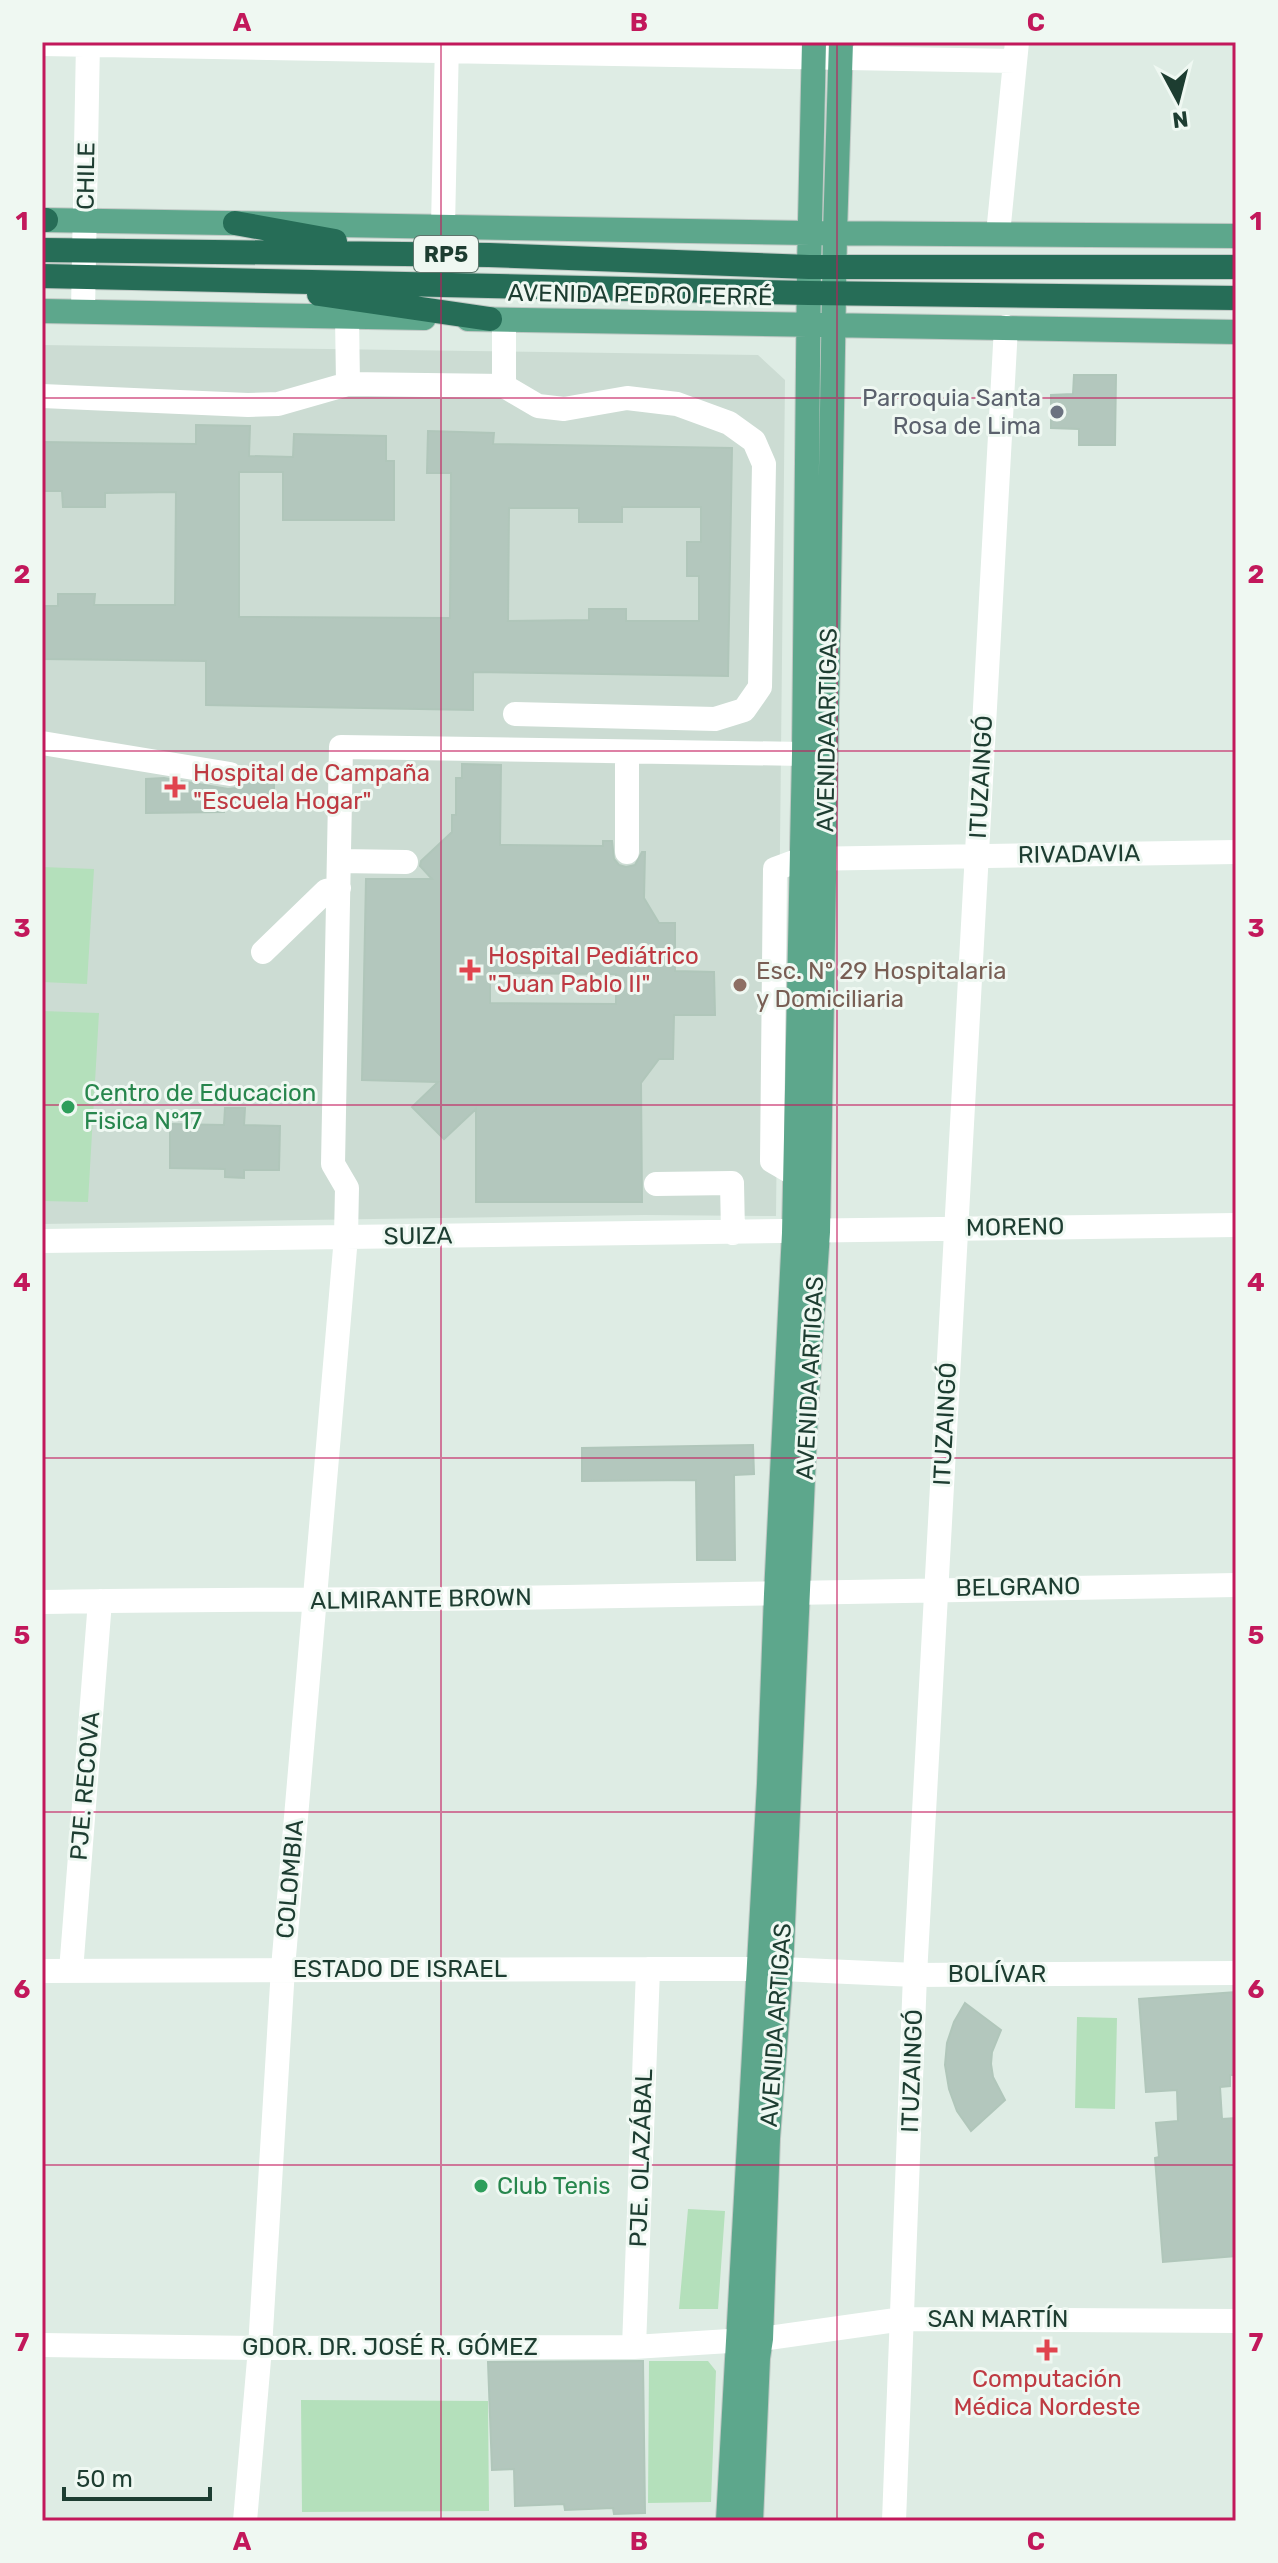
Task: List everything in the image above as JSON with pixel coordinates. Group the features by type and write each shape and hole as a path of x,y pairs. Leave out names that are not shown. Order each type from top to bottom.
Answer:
{"highway":[{"path":"235,223 324,240 489,255"},
{"name":"AVENIDA PEDRO FERRÉ","path":"42,250 489,255 809,267 1236,267"},
{"name":"AVENIDA PEDRO FERRÉ","path":"42,276 821,293 1236,298"},
{"path":"193,279 497,320"}],"main road":[{"path":"814,50 809,267 821,293"},
{"name":"AVENIDA ARTIGAS","path":"806,1232 796,1175 814,859 804,754 809,326 834,267 841,50"},
{"path":"43,220 810,233 1236,236"},
{"name":"AVENIDA ARTIGAS","path":"728,2521 768,2138 769,1969 788,1594 806,1411 806,1232 814,859 834,325 821,293"},
{"name":"AVENIDA PEDRO FERRÉ","path":"42,311 1236,332"},
{"name":"AVENIDA ARTIGAS","path":"749,2340 758,2358 751,2521"}],"street":[{"name":"CHILE","path":"83,311 88,43"},
{"path":"42,44 1016,51 998,234"},
{"path":"443,226 447,47"},
{"path":"347,316 348,384"},
{"path":"497,320 504,386"},
{"name":"ITUZAINGÓ","path":"894,2521 915,1975 1006,327"},
{"path":"42,396 248,405 278,404 348,384 504,386 538,406 564,409 627,398 677,404 729,423 754,441 764,464 760,687 744,710 715,719 515,714"},
{"path":"715,719 715,753"},
{"path":"42,743 230,774"},
{"name":"COLOMBIA","path":"245,2521 260,2348 283,1968 346,1237 347,1188 333,1164 341,747 627,753"},
{"path":"627,852 627,753 804,754"},
{"name":"RIVADAVIA","path":"814,859 1236,852"},
{"path":"339,861 406,862"},
{"path":"263,952 326,891 339,888"},
{"path":"656,1184 732,1183 733,1233"},
{"name":"MORENO","path":"806,1232 1236,1225"},
{"name":"SUIZA","path":"42,1241 806,1232"},
{"name":"BELGRANO","path":"788,1594 937,1588 1236,1585"},
{"name":"ALMIRANTE BROWN","path":"42,1602 788,1594"},
{"name":"PJE. RECOVA","path":"71,1971 100,1601"},
{"name":"PJE. OLAZÁBAL","path":"634,2347 648,1969"},
{"name":"BOLÍVAR","path":"769,1969 915,1975 1236,1973"},
{"name":"ESTADO DE ISRAEL","path":"42,1971 769,1969"},
{"name":"SAN MARTÍN","path":"749,2340 903,2319 1236,2321"},
{"name":"GDOR. DR. JOSÉ R. GÓMEZ","path":"42,2345 634,2347 749,2340"}],"shaded area":[{"name":"Hospital de Campaña \"Escuela Hogar\"","path":"42,345 758,355 785,380 776,1216 645,1215 42,1224"}],"green space":[{"path":"42,867 94,869 87,984 42,982"},
{"name":"Centro de Educacion Fisica Nº17","path":"42,1011 99,1013 88,1202 42,1201"},
{"path":"1077,2017 1117,2018 1115,2109 1075,2108"},
{"path":"688,2209 725,2211 718,2309 679,2309"},
{"path":"649,2361 708,2361 716,2371 711,2502 648,2503"},
{"path":"301,2400 488,2401 489,2511 302,2512"}],"building":[{"name":"Parroquia Santa Rosa de Lima","path":"1074,375 1116,375 1115,445 1079,445 1079,429 1051,428 1051,395 1073,394"},
{"path":"196,425 250,426 249,456 293,457 294,434 386,436 386,461 394,461 394,520 283,520 283,472 239,472 239,617 450,618 451,473 427,473 428,431 494,433 493,444 732,448 728,676 473,672 473,710 206,705 206,661 42,659 42,606 58,606 58,594 95,594 94,605 175,605 176,492 105,493 105,507 63,507 62,491 42,491 42,442 196,444","holes":["622,507 701,507 701,542 687,542 687,576 699,576 699,621 626,621 626,609 589,609 589,620 508,621 509,508 579,508 579,522 622,522"]},
{"name":"Hospital Pediátrico \"Juan Pablo II\"","path":"462,764 501,765 500,845 603,846 603,841 612,841 614,859 626,867 635,865 645,852 644,898 659,923 675,923 675,971 714,972 715,1015 674,1015 673,1059 659,1059 641,1083 642,1202 476,1202 476,1109 444,1139 412,1107 438,1082 362,1080 366,879 432,879 420,866 421,861 452,832 452,815 456,815 456,778 462,778","holes":["490,973 616,974 616,1004 490,1003"]},
{"path":"274,777 274,802 224,803 224,812 146,813 146,779 164,778 228,789 236,788 244,778"},
{"path":"225,1108 245,1108 244,1125 280,1126 279,1170 244,1170 244,1178 225,1177 225,1169 170,1168 170,1124 224,1125"},
{"path":"753,1445 754,1474 734,1475 735,1560 697,1560 696,1480 582,1481 582,1448"},
{"path":"1236,1992 1236,2075 1230,2075 1230,2086 1220,2087 1222,2119 1236,2118 1236,2256 1163,2262 1155,2158 1159,2157 1156,2123 1178,2121 1177,2090 1146,2092 1139,1999"},
{"path":"965,2003 1001,2030 992,2052 991,2064 993,2077 1005,2100 971,2131 957,2111 945,2065 947,2043"},
{"path":"643,2361 645,2513 614,2514 613,2508 565,2510 564,2504 515,2506 514,2469 492,2470 488,2362"}],"place":[{"name":"Parroquia Santa Rosa de Lima","path":"1057,412"},
{"name":"Hospital de Campaña \"Escuela Hogar\"","path":"175,787"},
{"name":"Hospital Pediátrico \"Juan Pablo II\"","path":"470,970"},
{"name":"Esc. Nº 29 Hospitalaria y Domiciliaria","path":"740,985"},
{"name":"Centro de Educacion Fisica Nº17","path":"68,1107"},
{"name":"Club Tenis","path":"481,2186"},
{"name":"Computación Médica Nordeste","path":"1047,2350"}]}
